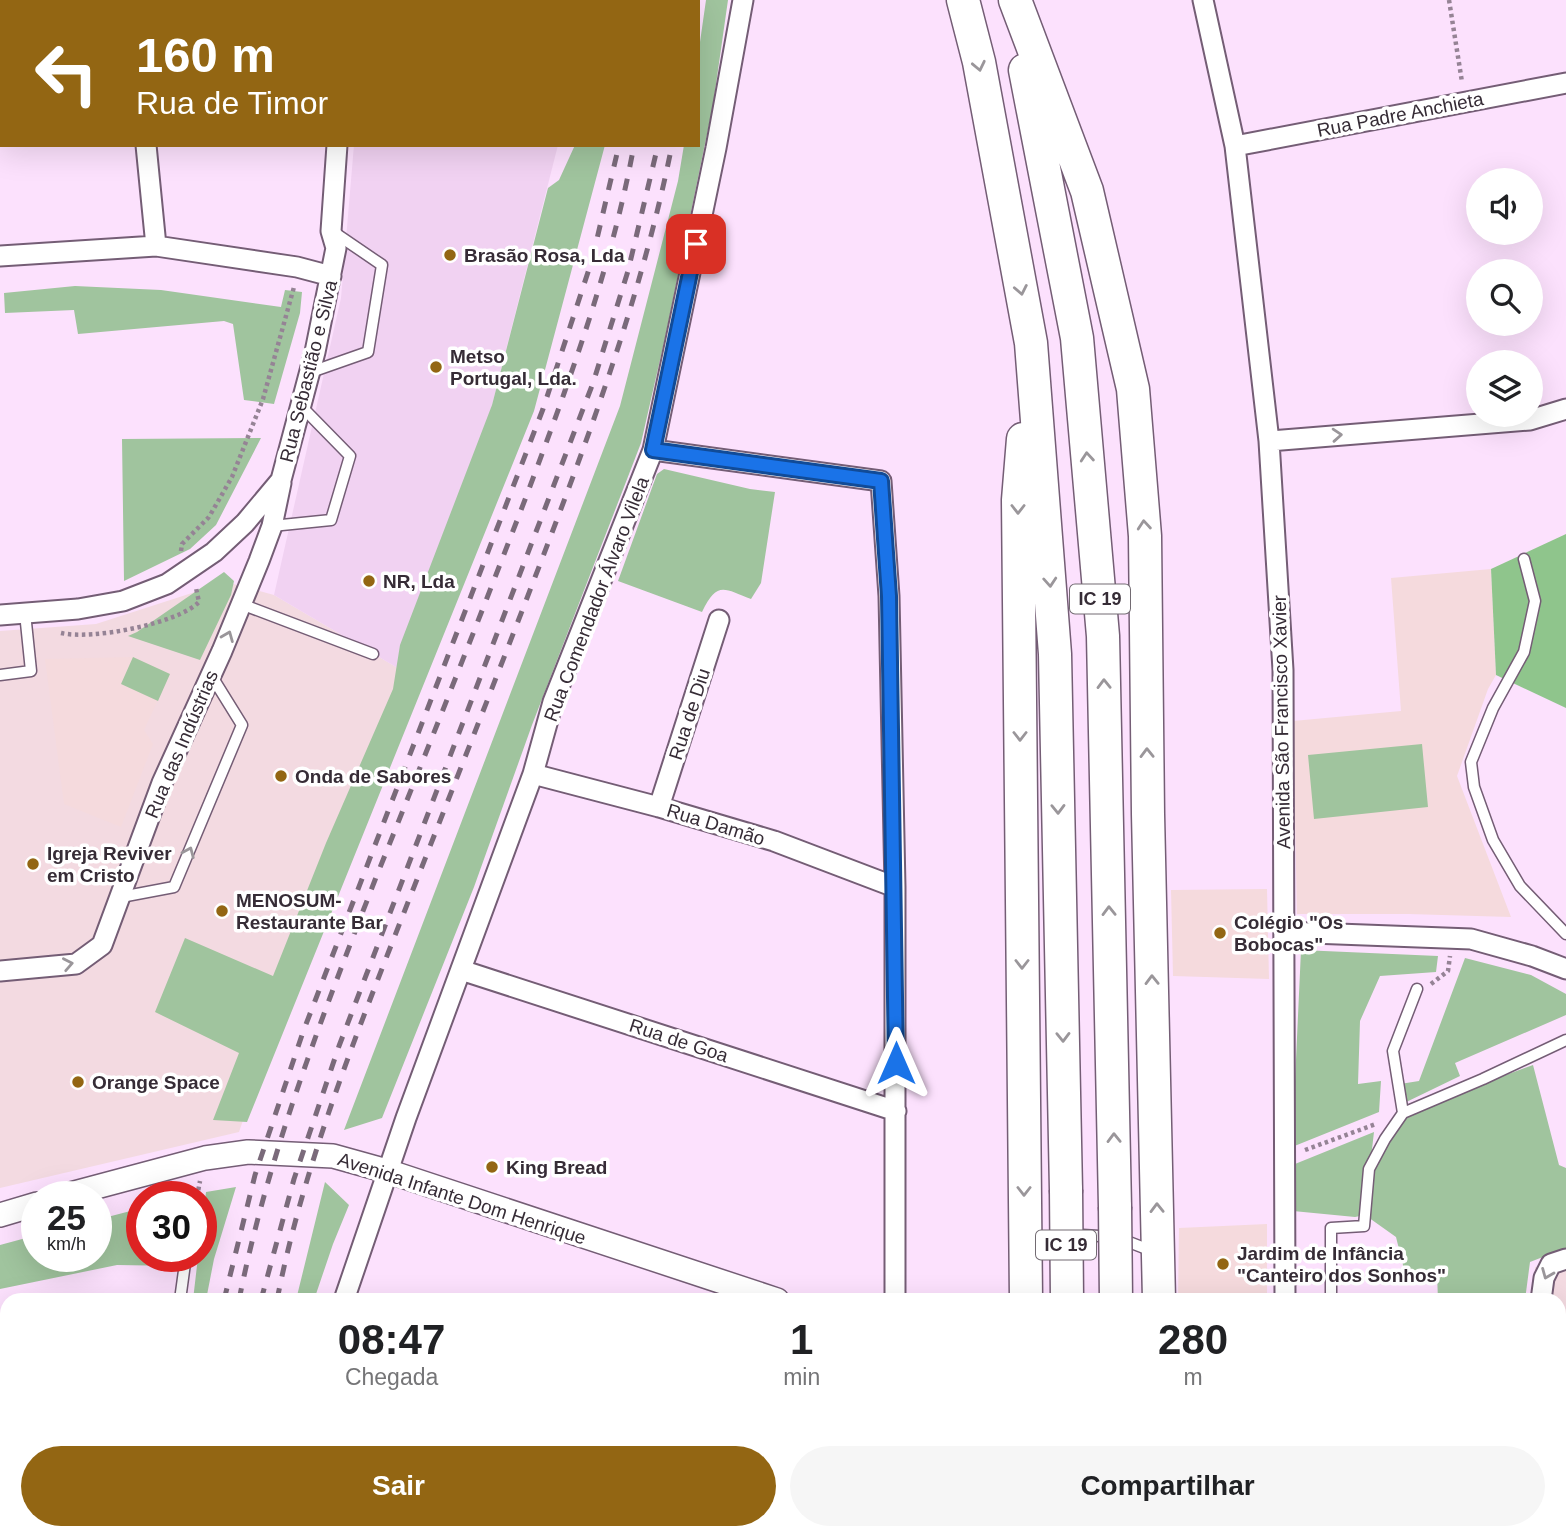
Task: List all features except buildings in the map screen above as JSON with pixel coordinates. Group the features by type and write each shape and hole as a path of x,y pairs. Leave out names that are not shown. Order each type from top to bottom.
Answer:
{"highway":[{"name":"IC 19","path":"963,0 979,62 1031,343 1055,654 1067,1293"},
{"name":"IC 19","path":"1008,0 1022,51 1077,338 1103,636 1116,1293"},
{"path":"1015,0 1087,191 1133,389 1145,536 1148,814 1159,1293"},
{"path":"1026,1293 1018,500 1031,343"}],"street":[{"name":"Rua Comendador Álvaro Vilela","path":"346,1293 387,1171 533,774 553,702 653,450 713,161 743,0"},
{"name":"Avenida São Francisco Xavier","path":"1203,0 1234,146 1269,441 1283,670 1285,1293"},
{"name":"Rua Padre Anchieta","path":"1234,146 1566,83"},
{"path":"146,147 156,246"},
{"name":"Rua Sebastião e Silva","path":"0,615 26,620 123,601 167,584 214,552 245,523 281,480 302,407 337,248 331,231 337,147"},
{"path":"0,256 156,246 297,267 331,276"},
{"path":"1269,441 1530,420 1566,409"},
{"path":"653,450 881,481 889,596 895,887 895,1293"},
{"name":"Rua das Indústrias","path":"0,971 76,964 102,945 162,783 241,604 271,526 281,480"},
{"name":"Rua de Diu","path":"659,807 719,620"},
{"name":"Rua Damão","path":"533,774 774,841 895,887"},
{"path":"1285,932 1452,937 1501,947 1566,970"},
{"name":"Rua de Goa","path":"461,970 896,1111"},
{"name":"Avenida Infante Dom Henrique","path":"112,1183 205,1158 247,1152 333,1156 387,1171 755,1293"},
{"path":"0,1215 21,1209"},
{"path":"1542,1293 1544,1278 1551,1264 1566,1259"}],"lane":[{"path":"310,372 368,352 382,265 331,231"},
{"path":"271,526 331,520 350,456 302,407"},
{"path":"1524,559 1535,601 1524,652 1493,708 1471,762 1474,787 1493,840 1520,886 1566,934"},
{"path":"241,604 373,654"},
{"path":"0,675 31,671 26,620"},
{"path":"120,897 174,887 242,725 211,675"},
{"path":"1403,1113 1392,1051 1417,989"},
{"path":"1331,1293 1331,1228 1364,1226 1369,1169 1403,1113 1566,1040"},
{"path":"1024,1241 1066,1234 1116,1237 1159,1254"},
{"path":"181,1293 184,1272"}],"path":[{"path":"1448,0 1465,102"},
{"path":"26,620 68,635 94,636 177,614 200,602 180,547 209,517 232,477 263,399 291,303 297,267"},
{"path":"1417,989 1433,983 1448,971 1452,937"},
{"path":"1283,1159 1403,1113"}],"shaded area":[{"path":"354,147 557,147 492,405 413,677 274,595 341,298"},
{"path":"1491,569 1496,675 1488,689 1457,776 1511,917 1297,914 1293,721 1401,711 1391,578"},
{"path":"226,582 274,595 413,677 301,951 239,1132 0,1188 0,631 96,624"},
{"path":"133,657 170,674 144,730 153,744 121,827 64,804 45,659"},
{"name":"Colégio \"Os Bobocas\"","path":"1267,889 1269,979 1173,976 1171,890"},
{"name":"Jardim de Infância \"Canteiro dos Sonhos\"","path":"1267,1224 1267,1293 1178,1293 1179,1228"},
{"path":"1566,1261 1566,1293 1534,1293 1535,1267"}],"green space":[{"path":"706,0 728,0 713,105 641,443 532,725 474,887 382,1118 344,1130 620,406 678,181 684,147 700,147 700,42"},
{"path":"574,147 604,147 534,411 247,1122 213,1120 239,1053 155,1012 185,938 273,976 326,843 393,689 400,645 492,405 548,188 559,180"},
{"path":"75,286 161,290 281,307 285,290 302,292 300,313 274,404 244,400 233,324 224,321 78,334 74,310 5,313 4,293"},
{"path":"261,438 216,525 190,549 124,581 122,439"},
{"path":"664,469 750,489 775,492 761,583 751,599 727,590 717,591 702,612 618,581 657,474"},
{"path":"1566,534 1566,708 1496,675 1491,569"},
{"path":"224,572 234,581 231,595 200,660 128,636 137,632"},
{"path":"133,657 170,674 158,701 121,684"},
{"path":"1422,744 1428,807 1314,819 1308,755"},
{"path":"1301,950 1438,956 1436,972 1380,976 1360,1021 1358,1084 1381,1081 1379,1112 1292,1147"},
{"path":"1465,958 1531,975 1566,994 1566,1015 1455,1063 1460,1076 1398,1106 1400,1084 1419,1081"},
{"path":"1533,1065 1559,1165 1566,1168 1566,1248 1530,1262 1526,1293 1438,1293 1437,1274 1405,1273 1396,1237 1365,1215 1355,1217 1293,1211 1295,1164 1374,1132 1370,1166 1403,1113"},
{"path":"325,1182 349,1205 316,1293 298,1293"},
{"path":"236,1187 217,1249 217,1190"},
{"path":"126,1212 126,1265 112,1266 112,1216"},
{"path":"21,1239 21,1272 83,1272 0,1289 0,1245"},
{"path":"196,1272 211,1272 207,1293 194,1293"}],"railway":[{"path":"226,1293 255,1175 303,1032 543,409 592,260 619,147"},
{"path":"241,1293 265,1192 316,1035 508,545 573,367 614,235 634,147"},
{"path":"263,1293 294,1179 339,1046 593,383 628,271 658,147"},
{"path":"279,1293 315,1153 348,1057 532,585 603,393 648,245 672,147"}],"place":[{"name":"Brasão Rosa, Lda","path":"450,255"},
{"name":"Metso Portugal, Lda.","path":"436,367"},
{"name":"NR, Lda","path":"369,581"},
{"name":"Onda de Sabores","path":"281,776"},
{"name":"Igreja Reviver em Cristo","path":"33,864"},
{"name":"MENOSUM- Restaurante Bar","path":"222,911"},
{"name":"Colégio \"Os Bobocas\"","path":"1220,933"},
{"name":"Orange Space","path":"78,1082"},
{"name":"King Bread","path":"492,1167"},
{"name":"Jardim de Infância \"Canteiro dos Sonhos\"","path":"1223,1264"}],"route":[{"path":"696,244 653,450 765,463 881,481 889,596 896,1063"}]}
